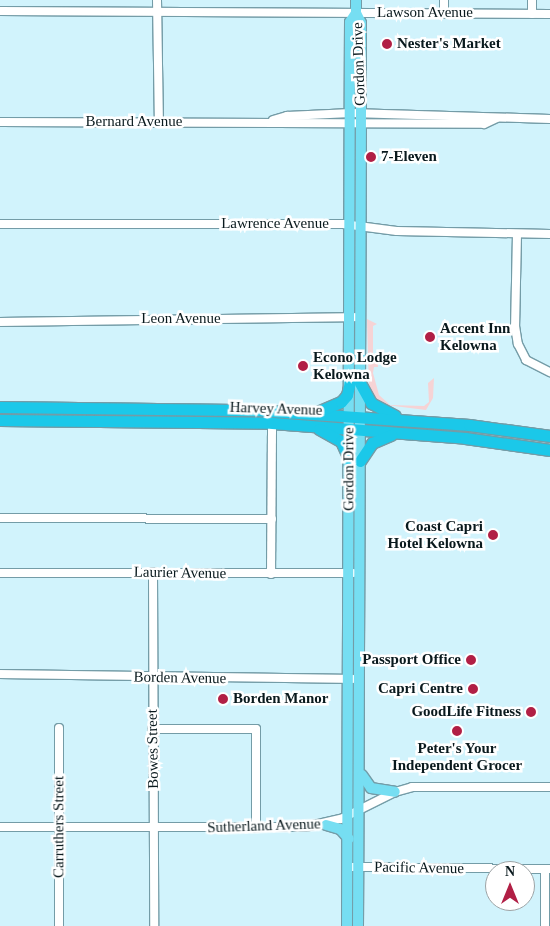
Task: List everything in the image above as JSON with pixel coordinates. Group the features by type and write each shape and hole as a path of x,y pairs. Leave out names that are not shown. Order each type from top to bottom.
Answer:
{"highway":[{"path":"315,413 340,402 355,383 371,403 403,420"},
{"name":"Harvey Avenue","path":"0,407 195,408 315,413 403,420 550,436"},
{"name":"Harvey Avenue","path":"0,420 272,423 401,432 550,450"},
{"path":"313,426 341,442 355,461 378,438 401,432"}],"main road":[{"name":"Gordon Drive","path":"356,0 356,13 350,22 356,118 355,225 350,318 355,383 355,573 360,679 361,770 358,926"},
{"name":"Gordon Drive","path":"355,225 362,317 355,383"},
{"name":"Gordon Drive","path":"347,926 349,679 355,573"},
{"path":"361,770 366,785 395,792"},
{"path":"326,825 340,829 349,839"}],"street":[{"path":"157,0 159,122"},
{"path":"444,0 444,13"},
{"path":"532,0 532,14"},
{"name":"Lawson Avenue","path":"0,11 550,14"},
{"name":"Bernard Avenue","path":"0,122 268,122 287,116 484,124 497,118 550,119"},
{"name":"Lawrence Avenue","path":"0,224 355,225 397,231 550,234"},
{"path":"517,234 515,326 518,344 526,360 550,372"},
{"name":"Leon Avenue","path":"0,322 362,317"},
{"path":"271,574 272,423"},
{"path":"0,518 272,519"},
{"name":"Laurier Avenue","path":"0,572 355,573"},
{"name":"Bowes Street","path":"153,572 154,926"},
{"name":"Borden Avenue","path":"0,674 153,678 360,679"},
{"name":"Carruthers Street","path":"59,728 59,926"},
{"path":"152,729 256,729 256,828"},
{"name":"Sutherland Avenue","path":"0,827 256,828 326,825 395,792 418,786 550,787"},
{"name":"Pacific Avenue","path":"348,867 547,869"},
{"path":"544,926 547,869"}],"shaded area":[{"path":"367,319 377,324 373,326 373,356 378,356 378,367 374,367 373,373 379,395 390,405 424,406 429,402 428,383 434,378 433,398 426,410 378,404 369,390"}],"place":[{"name":"Nester's Market","path":"387,44"},
{"name":"7-Eleven","path":"371,157"},
{"name":"Accent Inn Kelowna","path":"430,337"},
{"name":"Econo Lodge Kelowna","path":"303,366"},
{"name":"Coast Capri Hotel Kelowna","path":"493,535"},
{"name":"Passport Office","path":"471,660"},
{"name":"Capri Centre","path":"473,689"},
{"name":"Borden Manor","path":"223,699"},
{"name":"GoodLife Fitness","path":"531,712"},
{"name":"Peter's Your Independent Grocer","path":"457,731"}]}
